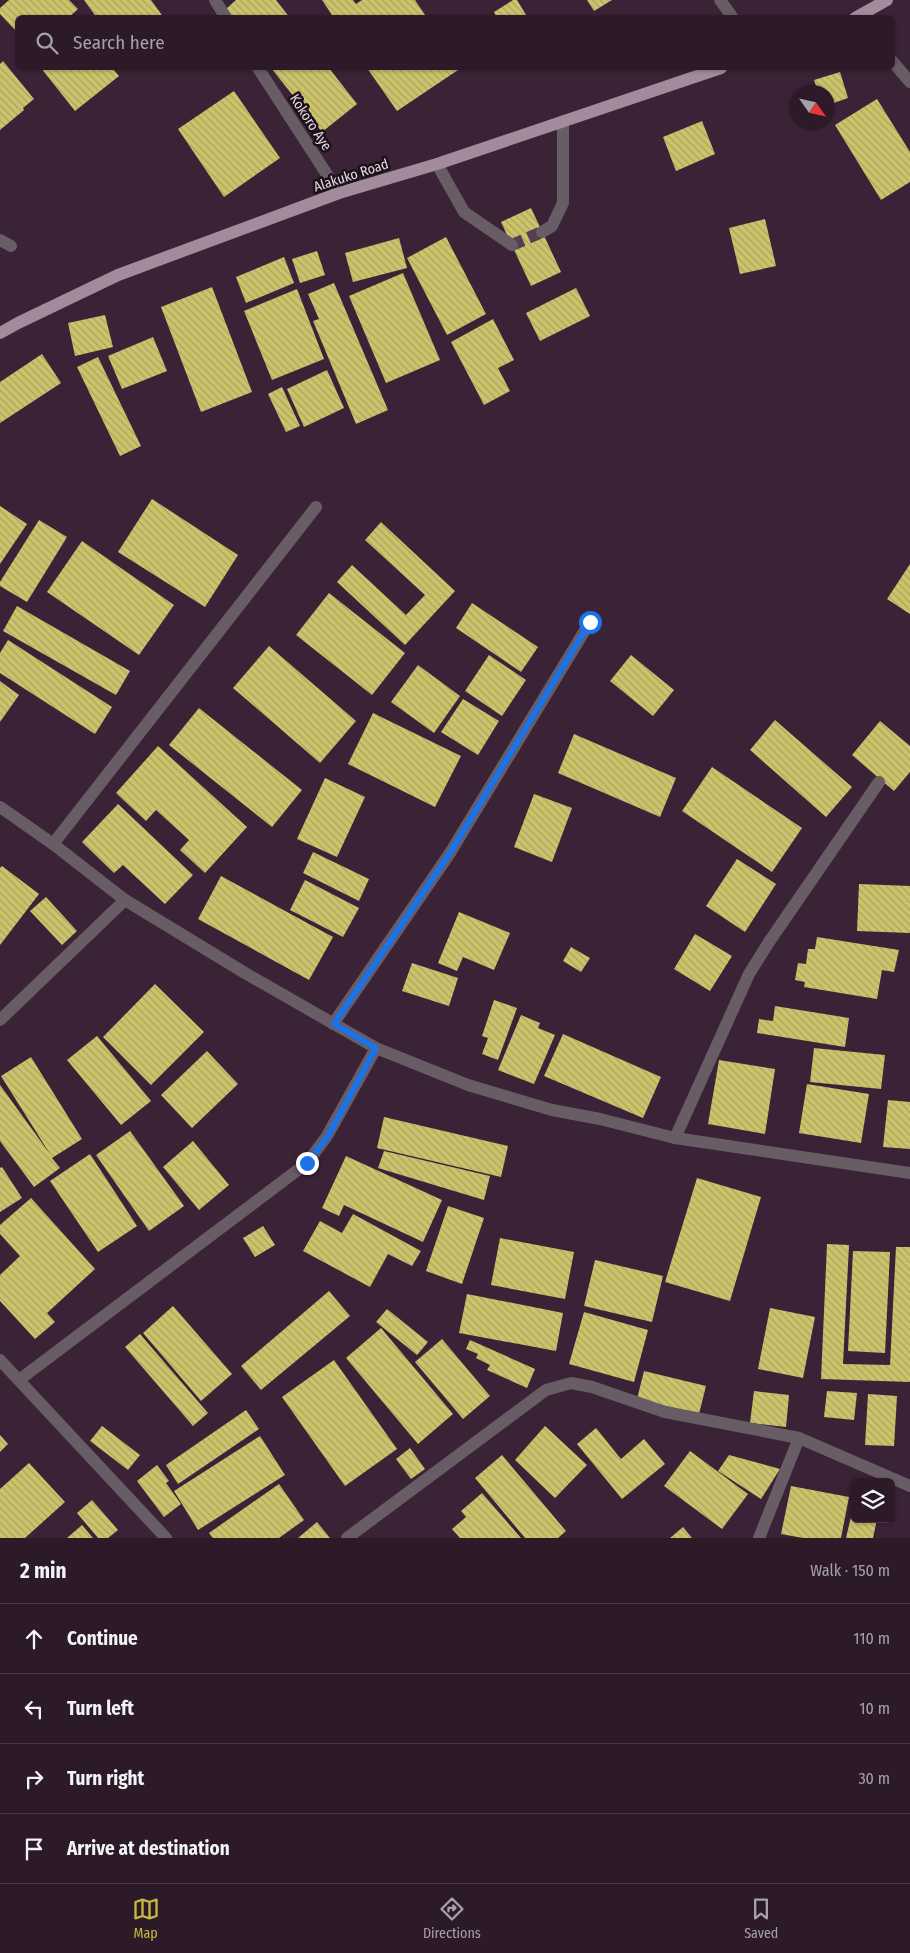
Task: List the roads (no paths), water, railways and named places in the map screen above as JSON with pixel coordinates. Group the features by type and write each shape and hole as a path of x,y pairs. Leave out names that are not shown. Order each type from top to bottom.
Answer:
{"main road":[{"path":"860,15 887,0"},
{"name":"Alakuko Road","path":"0,333 118,275 339,193 437,164 715,70"}],"street":[{"path":"215,0 224,15"},
{"path":"720,0 731,15"},
{"path":"895,64 910,82"},
{"name":"Kokoro Aye","path":"259,70 339,193"},
{"path":"542,232 552,226 563,203 563,121"},
{"path":"437,164 464,212 512,245"},
{"path":"53,844 316,507"},
{"path":"334,1024 450,853 590,622"},
{"path":"675,1138 749,974 879,782"},
{"path":"0,807 53,844 125,900 245,973 376,1048 468,1085 552,1110 600,1119 675,1138 910,1173"},
{"path":"0,1020 125,900"},
{"path":"19,1380 307,1163 328,1136 376,1048"},
{"path":"0,1360 166,1538"},
{"path":"347,1538 546,1390 571,1383 592,1387 665,1412 799,1438 910,1486"},
{"path":"760,1538 799,1438"}],"tunnel":[{"path":"512,245 542,232"}]}
